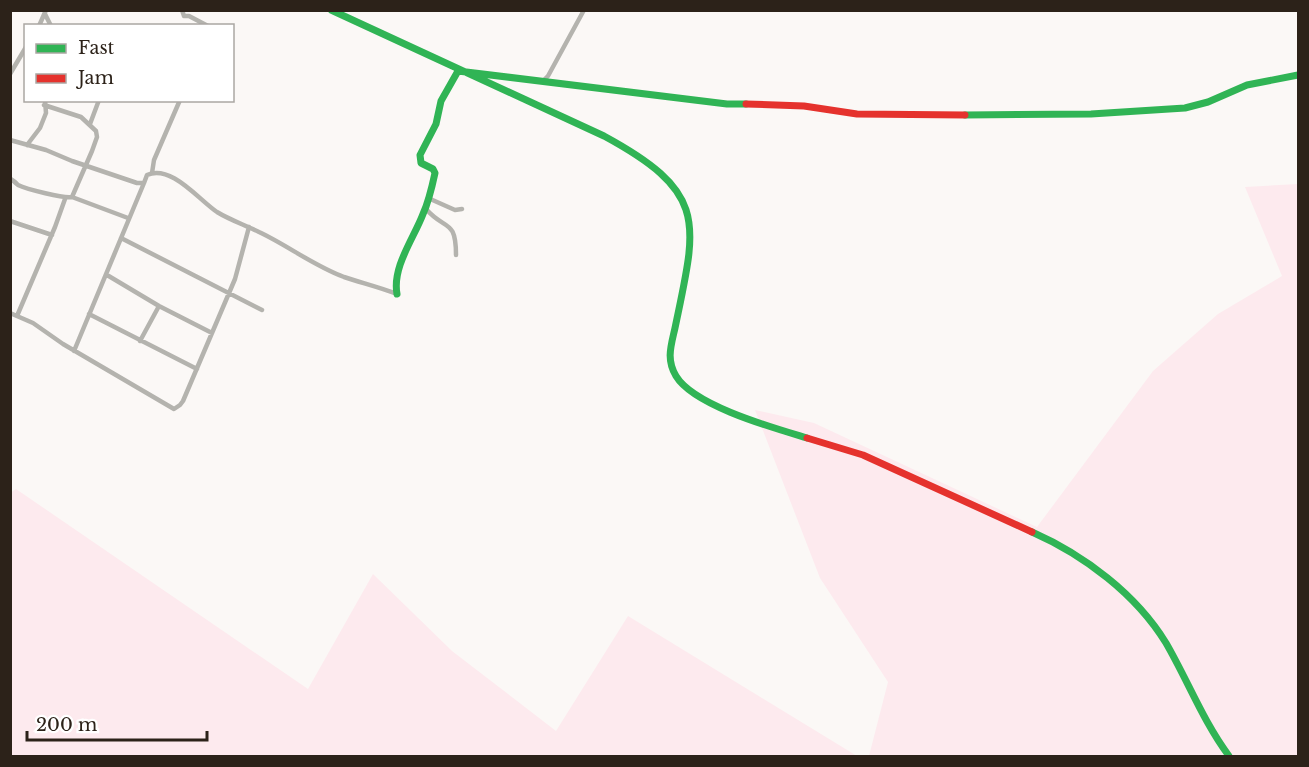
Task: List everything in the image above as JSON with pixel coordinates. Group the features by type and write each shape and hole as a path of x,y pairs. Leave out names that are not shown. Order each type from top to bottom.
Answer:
{"main road":[{"path":"336,12 458,71 582,126 646,161 678,189 690,219 689,255 669,360 672,372 683,383 717,406 751,421 861,454 1045,538 1076,557 1128,598 1155,628 1215,737 1229,756"},
{"path":"458,71 727,104 804,106 857,114 986,115 1091,114 1185,108 1208,102 1247,85 1299,75"},
{"path":"397,294 395,288 403,259 426,209 435,172 421,163 420,155 436,124 441,101 458,71"}],"street":[{"path":"182,10 184,16 189,16 204,24"},
{"path":"543,81 548,76 584,10"},
{"path":"10,74 24,50"},
{"path":"90,124 98,102"},
{"path":"152,173 154,160 179,102"},
{"path":"44,103 81,117 96,131 97,137 72,197"},
{"path":"27,145 40,128 46,113 44,103"},
{"path":"10,140 46,150 137,183 144,183"},
{"path":"74,351 107,275 128,218 147,175 152,173 161,173 181,183 217,212 344,277 368,282 397,294"},
{"path":"11,180 19,185 65,199 72,197 128,218"},
{"path":"428,198 455,210 462,209"},
{"path":"17,316 65,199"},
{"path":"426,209 453,231 456,240 456,255"},
{"path":"10,221 52,235"},
{"path":"10,313 33,323 74,351 174,409 180,405 212,333 240,264 249,227"},
{"path":"122,238 262,310"},
{"path":"107,275 159,306 212,333"},
{"path":"140,341 159,306"},
{"path":"89,314 197,369"}],"shaded area":[{"path":"1298,184 1298,756 869,756 888,682 820,578 755,410 814,423 1037,527 1153,371 1218,314 1282,276 1245,187"},
{"path":"16,489 308,689 373,574 452,651 556,731 628,616 857,756 11,756 10,493"}],"traffic: fast":[{"path":"331,10 604,136 638,156 662,175 678,194 687,214 690,236 683,292 670,352 671,364 676,376 685,387 699,397 736,415 807,438"},
{"path":"397,294 396,284 401,263 425,209 435,173 433,169 421,163 420,155 436,124 441,101 458,71 727,104 746,104"},
{"path":"965,115 1091,114 1185,108 1208,102 1247,85 1298,75"},
{"path":"1032,532 1089,564 1140,608 1166,643 1203,715 1229,756"}],"traffic: jam":[{"path":"746,104 804,106 857,114 965,115"},
{"path":"807,438 863,455 1032,532"}]}
